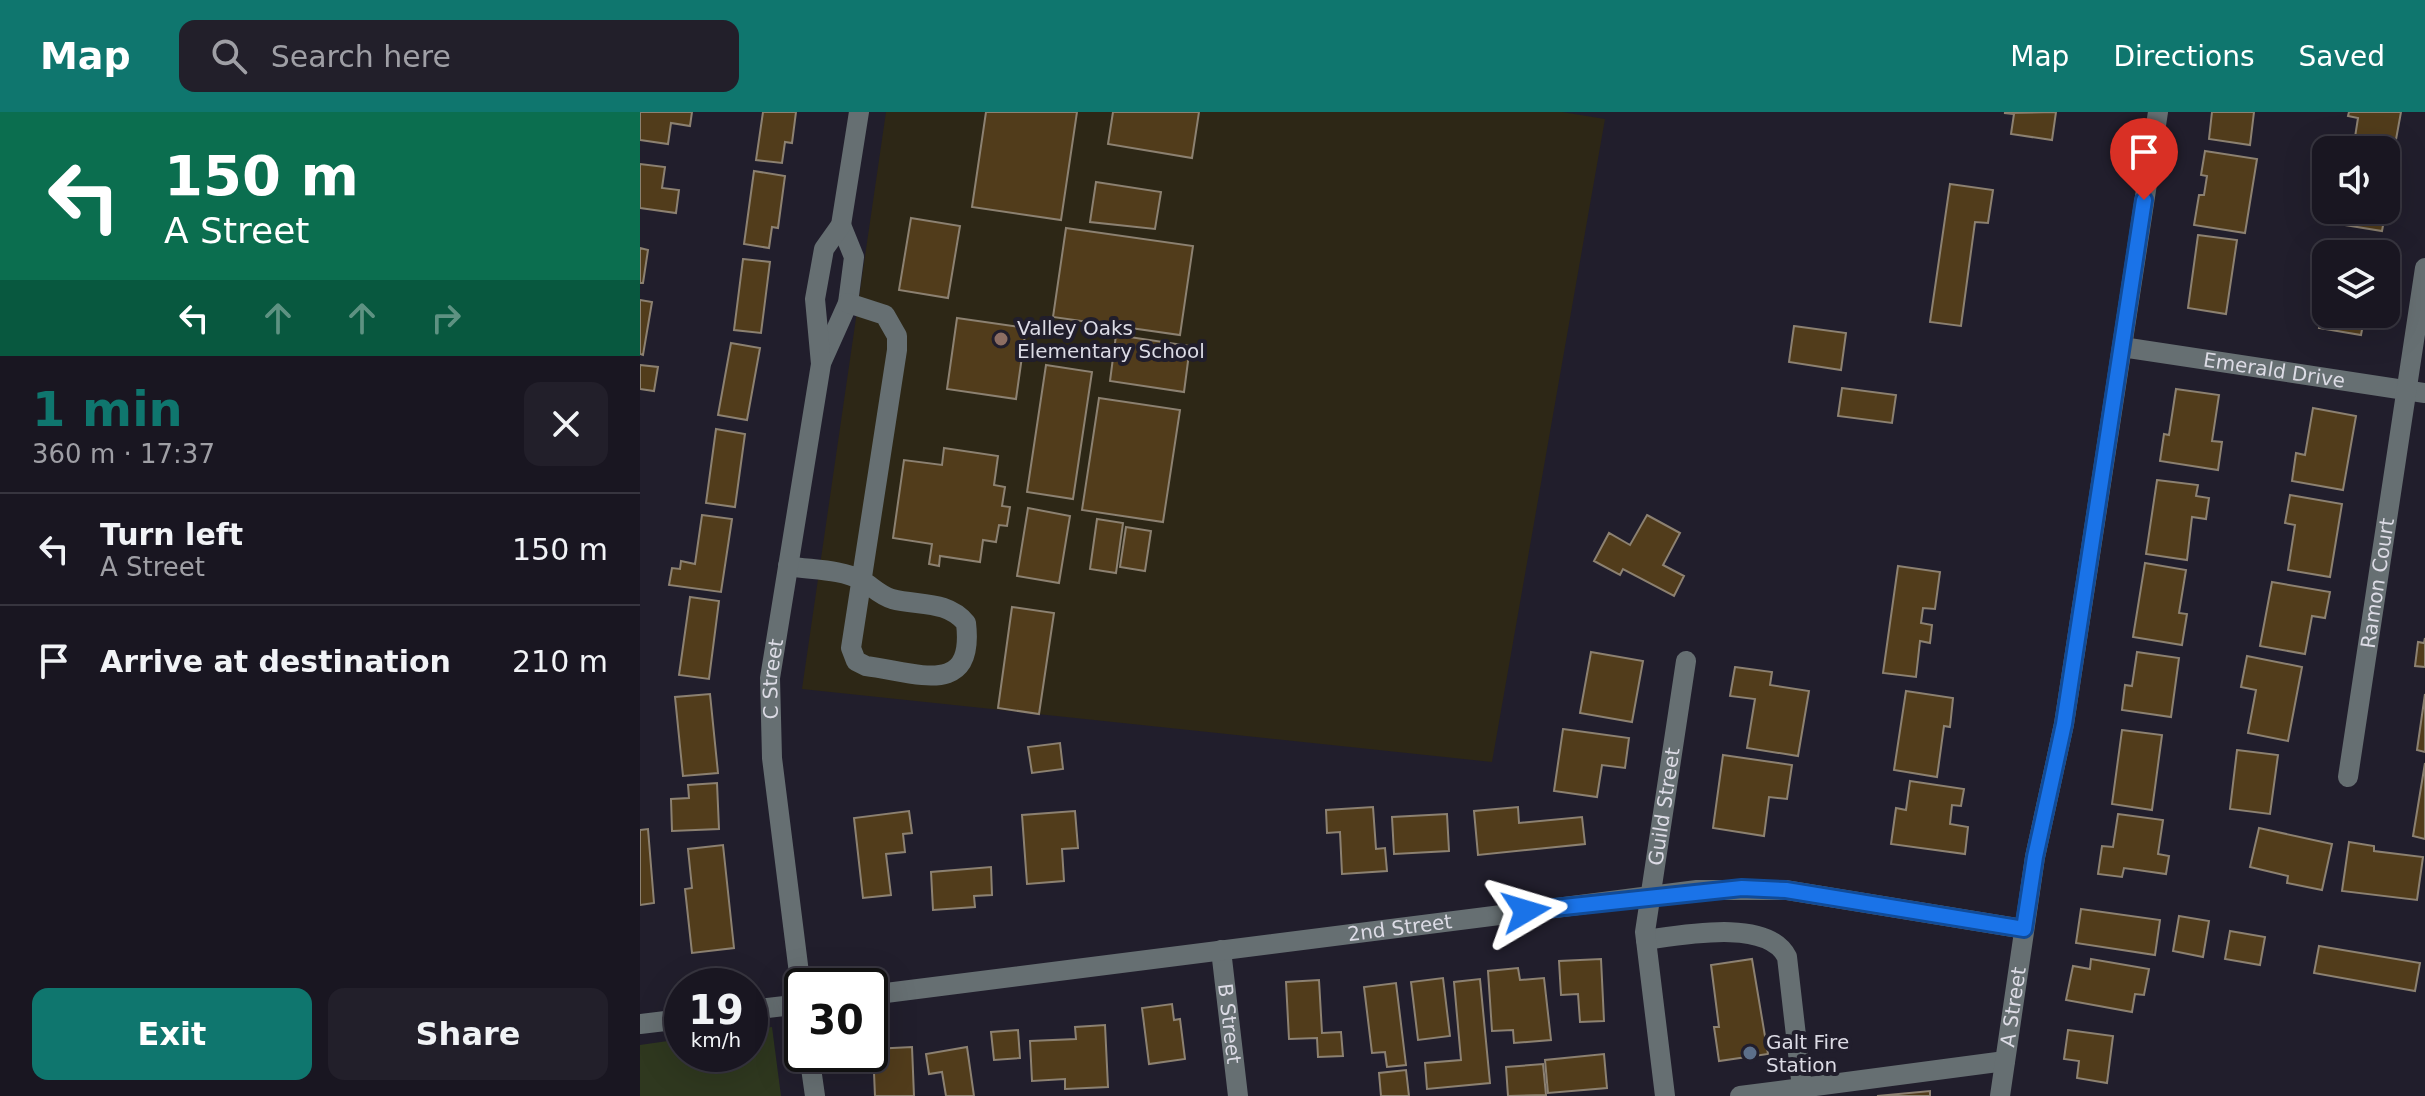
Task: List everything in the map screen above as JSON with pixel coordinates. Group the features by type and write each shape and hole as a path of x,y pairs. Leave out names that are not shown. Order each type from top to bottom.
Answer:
{"street":[{"path":"841,225 859,112"},
{"name":"A Street","path":"2000,1096 2035,857 2064,724 2158,112"},
{"name":"C Street","path":"821,364 848,303 854,257 841,225"},
{"name":"C Street","path":"799,968 769,722 770,678 821,364 815,299 824,249 841,225"},
{"name":"Ramon Court","path":"2348,777 2416,392 2425,268"},
{"path":"788,566 861,580 893,599 946,607 966,623 968,638 965,659 957,672 944,676 866,666 856,661 851,648 861,580 897,336 885,315 848,303"},
{"name":"Emerald Drive","path":"2122,347 2416,392"},
{"name":"Guild Street","path":"1665,1096 1646,940 1686,661"},
{"name":"2nd Street","path":"888,993 1651,895 1742,888 1786,890 2024,929"},
{"path":"1646,940 1713,932 1768,937 1781,945 1787,957 1802,1088"},
{"name":"B Street","path":"1221,950 1238,1096"},
{"path":"640,1024 664,1021"},
{"path":"1740,1096 2005,1061"},
{"path":"812,1072 815,1096"}],"shaded area":[{"path":"886,112 1562,112 1605,119 1492,762 802,689"}],"green space":[{"path":"772,1027 781,1096 640,1096 640,1045 664,1042 664,1072 768,1072 768,1028"}],"building":[{"path":"640,112 692,112 690,126 671,123 668,144 640,140"},
{"path":"763,112 796,112 792,143 785,142 782,163 756,160"},
{"path":"986,112 1077,112 1061,220 972,207"},
{"path":"1113,112 1199,112 1192,158 1108,144"},
{"path":"2056,112 2052,140 2011,134 2014,114 2004,113"},
{"path":"2212,112 2254,112 2250,145 2209,139"},
{"path":"2349,112 2401,112 2397,136 2355,136 2358,118 2348,116"},
{"path":"2205,151 2257,159 2245,233 2194,225 2199,195 2204,195 2207,176 2201,175"},
{"path":"640,164 665,167 662,188 679,190 676,213 640,208"},
{"path":"754,171 785,176 778,228 772,227 769,248 744,244"},
{"path":"1096,182 1161,192 1155,229 1090,222"},
{"path":"1950,184 1993,190 1988,223 1975,222 1961,326 1930,322"},
{"path":"911,218 960,226 948,298 899,290"},
{"path":"2338,224 2383,224 2382,231"},
{"path":"1066,228 1193,246 1180,335 1053,317"},
{"path":"2198,235 2237,240 2226,314 2188,308"},
{"path":"640,248 648,250 643,283 640,283"},
{"path":"743,259 770,262 761,333 734,330"},
{"path":"640,300 652,302 643,355 640,354"},
{"path":"957,318 1026,328 1016,399 947,389"},
{"path":"1794,326 1846,333 1841,370 1789,362"},
{"path":"2319,328 2362,328 2361,335"},
{"path":"1116,335 1190,346 1184,392 1110,381"},
{"path":"731,343 760,348 747,420 718,415"},
{"path":"640,365 658,367 654,391 640,389"},
{"path":"1046,365 1092,372 1073,499 1027,492"},
{"path":"1842,388 1896,395 1892,423 1838,416"},
{"path":"2176,389 2219,395 2212,441 2222,442 2218,470 2160,461 2164,434 2169,435"},
{"path":"1099,398 1180,410 1163,522 1082,510"},
{"path":"2313,408 2356,416 2343,490 2292,481 2296,453 2305,455"},
{"path":"716,429 745,434 735,507 706,503"},
{"path":"944,448 998,456 994,485 1005,487 1002,506 1010,507 1007,526 999,525 996,542 983,540 980,562 940,556 939,566 929,564 932,544 893,538 904,460 942,465"},
{"path":"2157,480 2198,485 2196,496 2209,498 2206,519 2192,517 2187,560 2146,554"},
{"path":"2290,495 2342,504 2330,577 2288,570 2295,525 2285,523"},
{"path":"1028,508 1070,516 1059,583 1017,576"},
{"path":"702,515 732,519 721,592 669,585 672,568 680,569 681,561 695,564"},
{"path":"1647,515 1680,533 1663,565 1684,576 1674,596 1623,569 1620,575 1594,561 1609,533 1630,545"},
{"path":"1097,519 1123,523 1116,573 1090,569"},
{"path":"1126,527 1151,531 1145,571 1120,567"},
{"path":"2145,563 2186,570 2179,613 2187,614 2182,645 2133,637"},
{"path":"1898,566 1940,572 1935,609 1923,608 1921,623 1932,625 1930,643 1920,641 1916,677 1883,673"},
{"path":"2272,582 2330,592 2325,618 2312,616 2305,654 2260,646"},
{"path":"690,597 719,601 709,679 679,675"},
{"path":"1012,607 1054,613 1039,714 998,708"},
{"path":"2425,638 2425,667 2415,666 2418,642 2424,643"},
{"path":"1591,652 1643,661 1632,722 1580,713"},
{"path":"2137,652 2179,658 2171,717 2122,710 2125,685 2132,686"},
{"path":"2247,656 2302,667 2288,741 2248,733 2256,690 2241,687"},
{"path":"1735,667 1772,672 1770,685 1809,691 1798,756 1747,748 1755,699 1730,696"},
{"path":"1906,691 1953,698 1950,727 1944,726 1937,777 1894,770"},
{"path":"710,694 718,773 683,776 675,697"},
{"path":"2425,694 2425,752 2417,750"},
{"path":"1563,729 1629,738 1625,768 1602,765 1597,797 1554,791"},
{"path":"2122,730 2162,735 2152,810 2112,804"},
{"path":"1060,743 1063,769 1032,773 1028,747"},
{"path":"2237,750 2278,755 2270,814 2230,809"},
{"path":"1723,755 1792,765 1787,799 1769,797 1764,836 1713,828"},
{"path":"2425,763 2425,839 2413,836"},
{"path":"1910,781 1964,789 1961,806 1952,805 1950,824 1968,827 1965,854 1891,844 1896,808 1906,810"},
{"path":"717,783 719,829 672,831 671,799 689,798 688,785"},
{"path":"1373,807 1376,849 1385,848 1387,871 1342,874 1340,832 1327,833 1326,810"},
{"path":"1518,807 1519,823 1582,817 1585,844 1478,855 1474,811"},
{"path":"909,811 912,833 903,834 905,852 886,854 891,895 863,898 854,818"},
{"path":"1075,811 1078,848 1062,849 1064,881 1027,884 1022,815"},
{"path":"1447,814 1449,851 1394,854 1392,817"},
{"path":"2118,814 2163,820 2158,854 2169,856 2166,874 2124,868 2122,877 2098,874 2102,846 2113,847"},
{"path":"2259,828 2332,844 2322,890 2287,883 2288,876 2250,867"},
{"path":"648,829 654,903 640,905 640,830"},
{"path":"2349,842 2374,846 2374,851 2423,857 2417,900 2342,891"},
{"path":"723,845 734,948 692,953 685,889 692,888 688,849"},
{"path":"991,867 992,895 974,896 975,907 933,910 931,872"},
{"path":"2081,909 2160,920 2155,955 2076,943"},
{"path":"2179,916 2209,921 2203,957 2173,951"},
{"path":"2230,931 2265,937 2260,965 2225,959"},
{"path":"2319,946 2420,963 2415,991 2314,973"},
{"path":"1601,959 1604,1021 1580,1022 1578,994 1561,995 1559,961"},
{"path":"1752,959 1768,1054 1719,1061 1714,1027 1719,1027 1711,965"},
{"path":"2091,959 2149,969 2144,995 2135,994 2132,1012 2066,1000 2073,966 2090,969"},
{"path":"1518,968 1520,980 1544,978 1551,1040 1514,1043 1513,1030 1492,1031 1488,971"},
{"path":"1443,978 1450,1036 1418,1040 1411,982"},
{"path":"1480,979 1490,1083 1427,1089 1425,1063 1461,1060 1454,982"},
{"path":"1319,980 1322,1033 1341,1032 1343,1056 1318,1057 1317,1038 1289,1039 1286,982"},
{"path":"1396,983 1406,1065 1387,1067 1385,1052 1372,1053 1364,987"},
{"path":"1172,1004 1174,1020 1180,1019 1185,1059 1149,1064 1142,1008"},
{"path":"1105,1025 1108,1087 1065,1089 1065,1079 1032,1081 1030,1041 1076,1039 1075,1027"},
{"path":"1018,1030 1020,1058 994,1060 991,1032"},
{"path":"2068,1030 2113,1036 2107,1083 2077,1078 2079,1061 2064,1059"},
{"path":"912,1047 914,1096 875,1096 874,1072 888,1072 888,1048"},
{"path":"967,1047 974,1096 946,1096 942,1072 929,1074 926,1054"},
{"path":"1604,1054 1607,1088 1548,1093 1545,1060"},
{"path":"1543,1064 1546,1095 1508,1096 1506,1067"},
{"path":"1406,1070 1409,1096 1381,1096 1379,1073"},
{"path":"1930,1091 1930,1096 1877,1096"}],"place":[{"name":"Valley Oaks Elementary School","path":"1001,339"},
{"name":"Galt Fire Station","path":"1750,1053"}],"route":[{"path":"1526,911 1697,890 1742,888 1786,890 2024,929 2035,857 2064,724 2144,200"}]}
